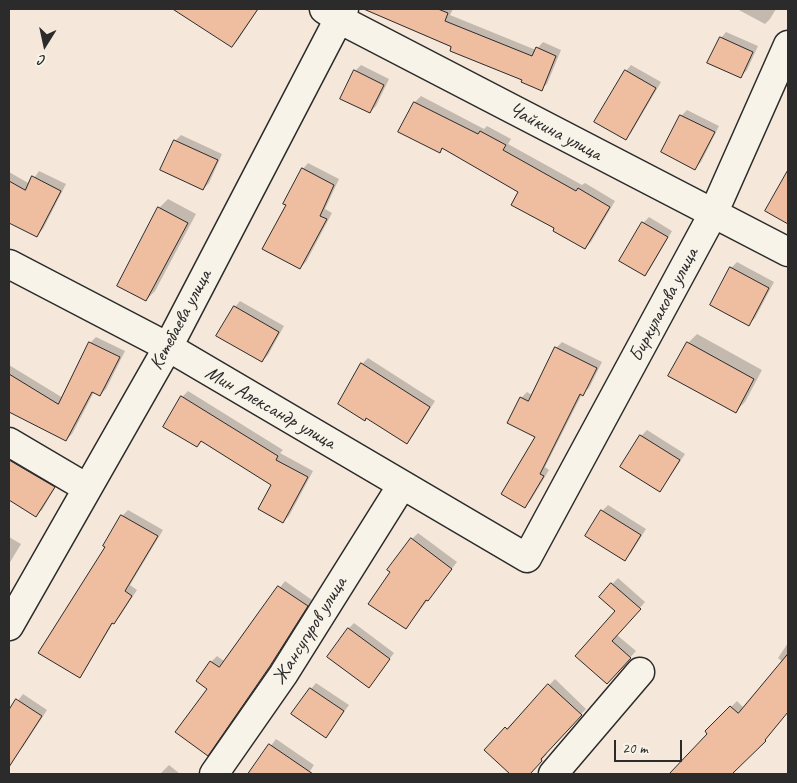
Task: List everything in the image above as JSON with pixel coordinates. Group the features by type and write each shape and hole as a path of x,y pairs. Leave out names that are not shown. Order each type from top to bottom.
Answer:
{"street":[{"name":"Чайкина улица","path":"336,12 713,214 788,252"},
{"name":"Кетебаева улица","path":"9,626 168,347 336,12"},
{"name":"Биркулакова улица","path":"528,558 713,214 788,45"},
{"name":"Мин Александр улица","path":"9,264 168,347 528,558"},
{"path":"9,442 87,488"},
{"name":"Жансугуров улица","path":"214,774 283,675 402,485"},
{"path":"553,774 640,672"}],"building":[{"path":"173,9 258,9 232,47"},
{"path":"364,9 438,9 448,13 445,21 532,56 536,47 556,56 542,91 521,82 522,80 450,51 451,47"},
{"path":"720,37 753,52 741,78 707,63"},
{"path":"354,70 384,85 370,113 340,99"},
{"path":"625,70 656,88 626,140 594,122"},
{"path":"414,102 478,134 480,131 506,145 503,150 576,191 578,188 610,207 585,249 553,231 554,228 511,205 518,192 442,148 440,153 398,132"},
{"path":"680,115 715,132 695,170 661,152"},
{"path":"174,140 218,160 203,190 160,170"},
{"path":"302,168 334,185 320,216 327,219 300,269 262,249 286,205 283,204"},
{"path":"788,170 788,224 765,211"},
{"path":"32,176 61,191 37,237 9,223 9,181 25,190"},
{"path":"158,207 188,223 146,301 117,286"},
{"path":"642,222 668,237 645,276 619,261"},
{"path":"730,267 769,288 749,326 710,305"},
{"path":"234,306 279,332 262,362 216,336"},
{"path":"89,342 120,357 100,396 92,392 66,441 9,412 9,374 58,404"},
{"path":"687,342 754,379 736,413 668,376"},
{"path":"555,347 597,368 583,396 580,394 540,474 544,476 525,508 501,494 535,437 507,423 520,397 528,401"},
{"path":"361,363 430,407 407,444 366,418 365,421 338,404"},
{"path":"181,396 278,456 276,460 308,477 283,523 258,509 271,485 201,441 197,447 163,427"},
{"path":"640,435 680,460 660,492 620,467"},
{"path":"9,460 55,487 36,517 9,500"},
{"path":"601,510 641,535 625,561 585,536"},
{"path":"121,515 158,536 125,591 132,596 114,624 112,623 80,678 38,653 105,547 103,546"},
{"path":"411,538 452,569 428,601 426,600 406,629 368,604 390,572 387,570"},
{"path":"611,583 641,609 612,641 631,658 607,684 575,656 615,611 599,597"},
{"path":"278,586 308,606 270,666 208,756 175,732 207,689 196,681 210,661 219,667"},
{"path":"348,628 390,659 369,688 327,657"},
{"path":"788,654 788,712 766,741 732,774 669,774 707,734 705,731 730,706 738,713"},
{"path":"548,684 582,715 541,759 542,761 530,774 510,774 484,750 505,727 507,729"},
{"path":"310,688 344,711 326,738 291,714"},
{"path":"16,699 42,716 9,767 9,710"},
{"path":"269,744 313,774 248,774"}]}
